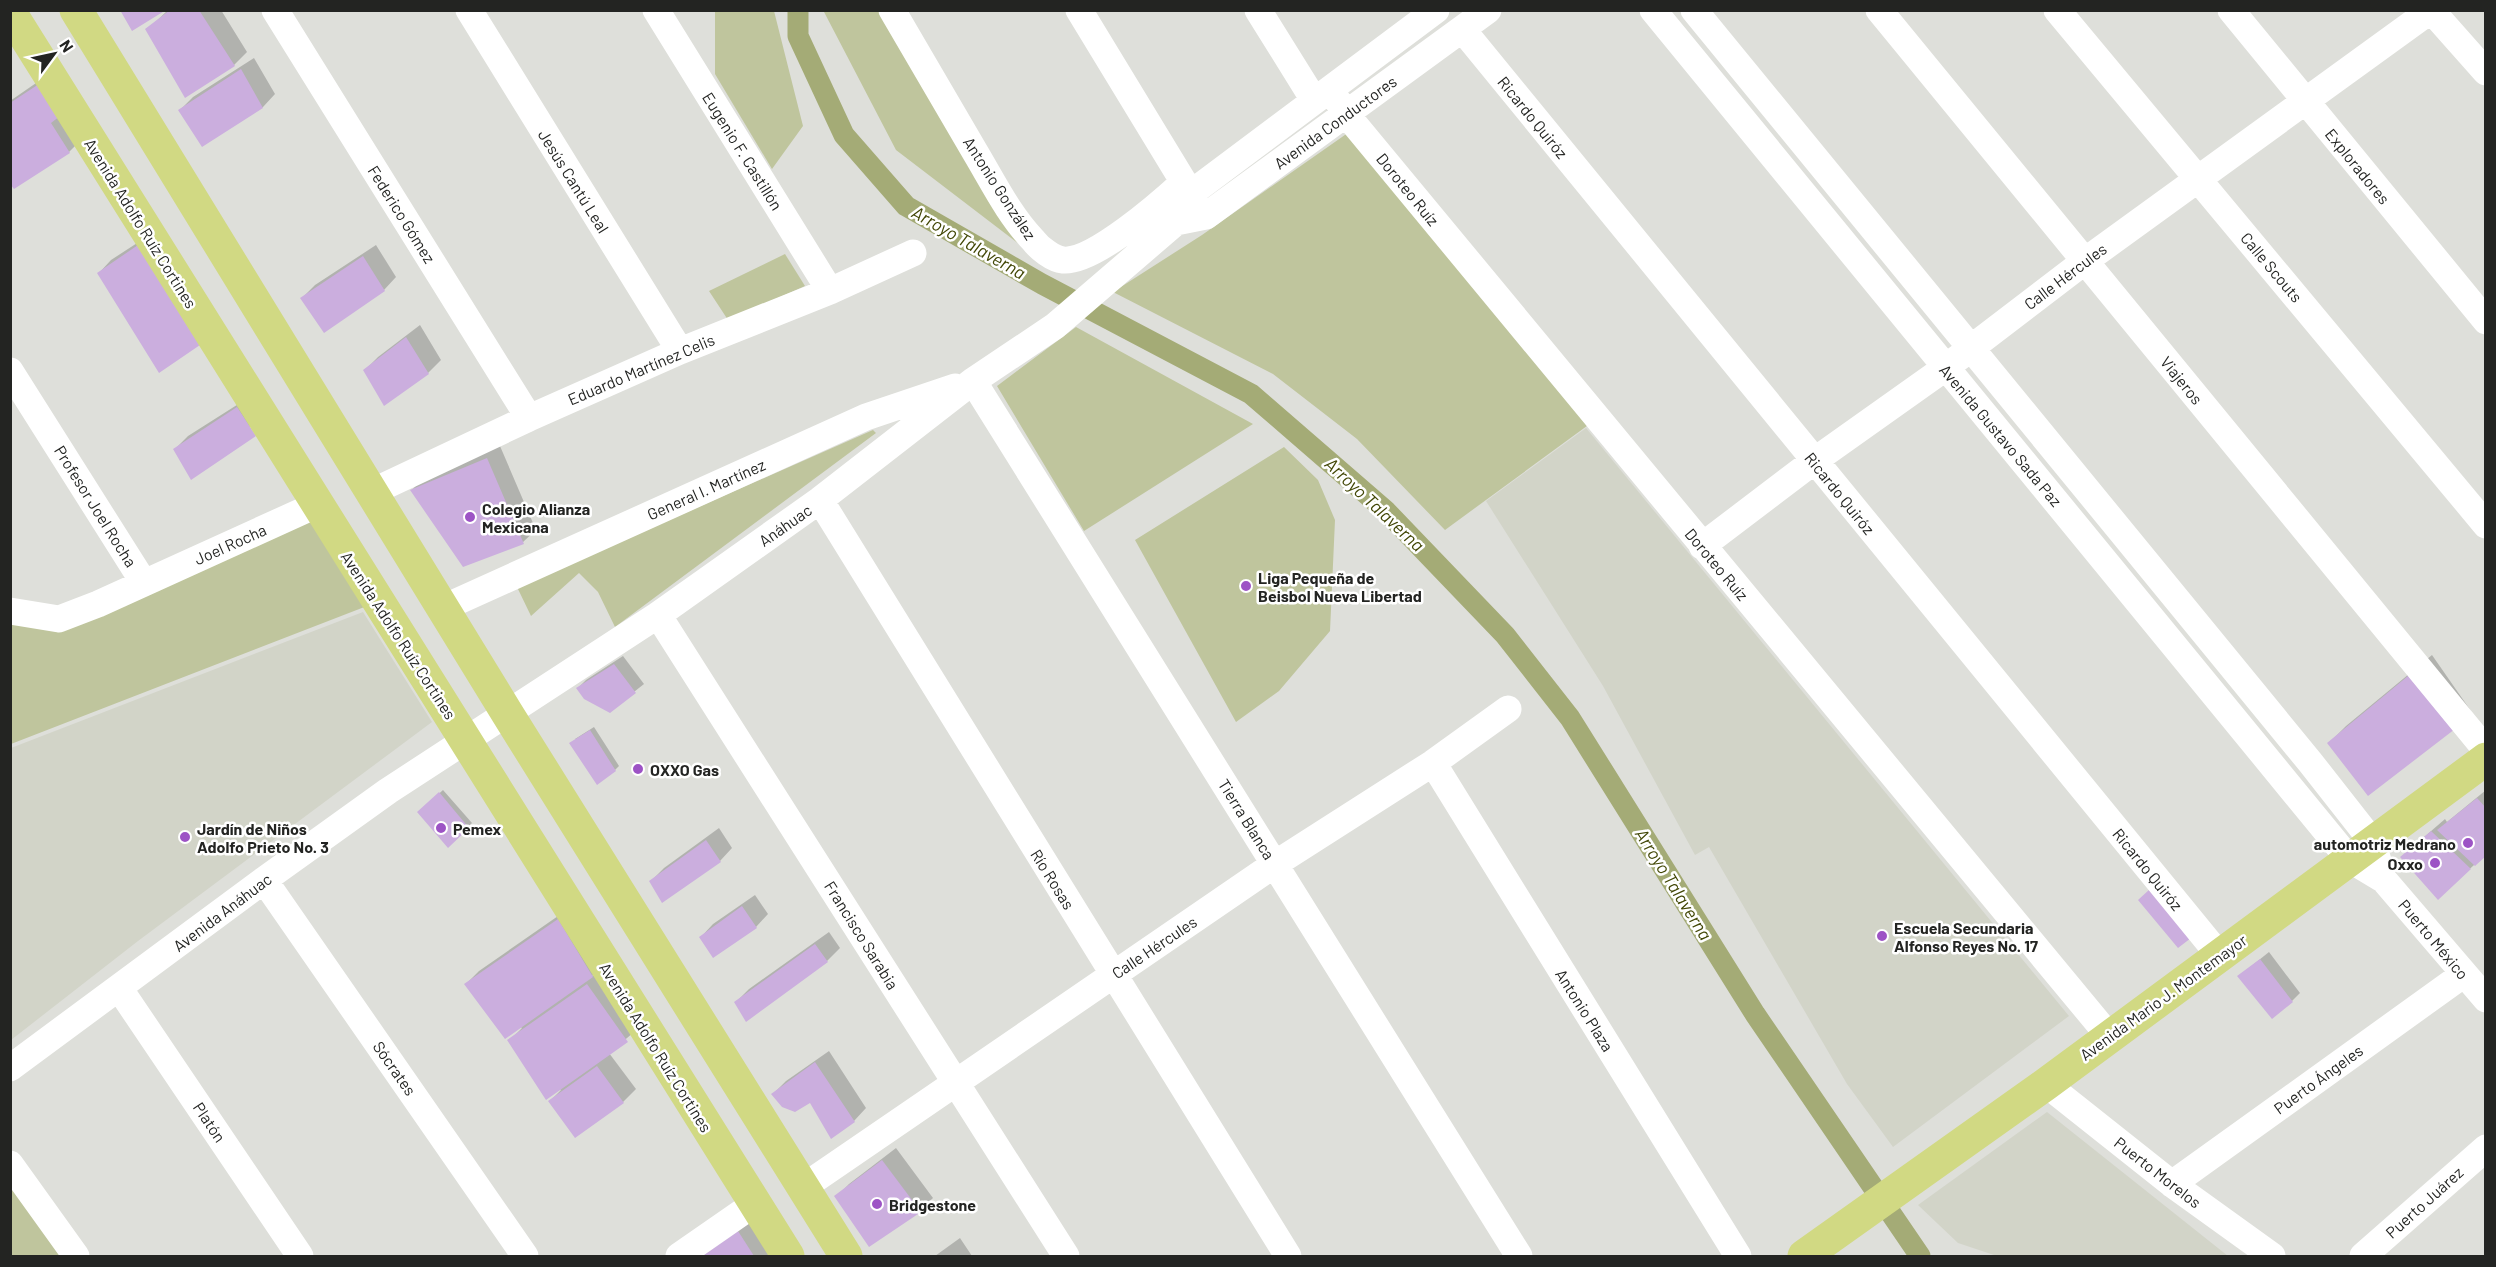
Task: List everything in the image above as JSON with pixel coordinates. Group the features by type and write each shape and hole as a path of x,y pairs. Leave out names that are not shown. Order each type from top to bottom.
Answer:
{"main road":[{"path":"76,10 507,713 846,1257"},
{"name":"Avenida Adolfo Ruíz Cortines","path":"10,12 788,1257"},
{"name":"Avenida Mario J. Montemayor","path":"1804,1257 1905,1187 2486,759"}],"street":[{"name":"Federico Gómez","path":"275,10 529,418"},
{"name":"Jesús Cantú Leal","path":"469,10 680,351"},
{"name":"Eugenio F. Castillón","path":"656,10 830,291"},
{"name":"Antonio González","path":"892,10 1000,194 1034,242 1047,252 1061,260 1076,259 1087,255 1187,188"},
{"path":"1079,10 1206,216"},
{"name":"Doroteo Ruíz","path":"1258,10 1322,94 1346,114 2109,1036"},
{"name":"Avenida Conductores","path":"1176,222 1187,188 1322,94 1436,10"},
{"name":"Avenida Conductores","path":"1055,326 1176,222 1206,216 1488,10"},
{"name":"Avenida Gustavo Sada Paz","path":"1653,10 1945,368 2360,850"},
{"name":"Avenida Gustavo Sada Paz","path":"1694,10 1969,348 2360,850"},
{"name":"Viajeros","path":"1879,10 2486,750"},
{"name":"Calle Scouts","path":"2057,10 2486,525"},
{"name":"Exploradores","path":"2231,10 2486,321"},
{"path":"2431,10 2486,72"},
{"name":"Calle Hércules","path":"1702,546 1814,461 1945,368 2085,261 2431,10"},
{"name":"Ricardo Quiróz","path":"1462,29 2220,956"},
{"name":"Eduardo Martínez Celis","path":"372,492 529,418 680,351 830,291 913,253"},
{"name":"Anáhuac","path":"507,713 658,615 820,500 973,381 1055,326"},
{"name":"Profesor Joel Rocha","path":"10,370 144,583 59,619 10,611"},
{"name":"General I. Martínez","path":"443,608 866,417 973,381"},
{"name":"Tierra Blanca","path":"973,381 1520,1257"},
{"name":"Río Rosas","path":"820,500 1288,1257"},
{"name":"Joel Rocha","path":"144,583 316,505"},
{"name":"Francisco Sarabia","path":"658,615 1065,1257"},
{"name":"Calle Hércules","path":"802,1188 1275,864 1433,763 1508,709"},
{"name":"Avenida Anáhuac","path":"10,1068 388,791 507,713"},
{"name":"Antonio Plaza","path":"1433,763 1738,1257"},
{"name":"Puerto México","path":"2360,850 2486,999"},
{"name":"Sócrates","path":"264,880 525,1257"},
{"name":"Puerto Ángeles","path":"2172,1184 2464,974"},
{"name":"Platón","path":"119,988 300,1257"},
{"name":"Puerto Morelos","path":"2046,1084 2172,1184 2272,1257"},
{"name":"Puerto Juárez","path":"2363,1257 2486,1148"},
{"path":"10,1164 76,1257"},
{"path":"679,1257 754,1204"}],"shaded area":[{"name":"Escuela Secundaria Alfonso Reyes No. 17","path":"1586,428 2069,1016 1893,1147 1847,1084 1709,847 1695,855 1603,686 1486,501"},
{"name":"Jardín de Niños Adolfo Prieto No. 3","path":"363,612 432,722 138,941 11,1040 11,748"},
{"path":"2047,1112 2228,1256 1997,1256 1958,1243 1918,1205"}],"green space":[{"path":"823,10 884,11 1023,247 896,150"},
{"path":"715,11 774,11 803,126 772,169 715,74"},
{"path":"1352,130 1591,423 1445,530 1357,439 1273,374 1113,292 1202,235"},
{"path":"785,254 805,286 728,320 709,291"},
{"path":"1076,327 1253,424 1084,531 997,386"},
{"path":"873,430 876,433 615,627 598,592 579,573 531,616 517,587"},
{"name":"Liga Pequeña de Beisbol Nueva Libertad","path":"1284,447 1318,480 1335,520 1330,631 1279,691 1236,722 1135,540"},
{"path":"319,516 367,606 11,744 10,617 54,628"},
{"path":"11,1180 63,1256 11,1256"}],"building":[{"path":"120,10 166,10 132,31"},
{"path":"170,10 199,10 235,66 185,98 145,29"},
{"path":"241,69 263,108 202,147 178,110"},
{"path":"39,84 60,116 51,123 70,153 14,189 10,184 10,103"},
{"path":"138,245 200,345 159,373 97,273"},
{"path":"363,256 385,291 324,333 300,298"},
{"path":"406,337 429,374 384,406 363,370"},
{"path":"237,407 256,436 191,480 173,449"},
{"name":"Colegio Alianza Mexicana","path":"487,458 524,544 463,567 410,490"},
{"path":"614,664 636,693 610,713 584,699 576,688"},
{"path":"2414,671 2455,729 2368,796 2327,743"},
{"path":"590,730 616,771 597,785 569,743"},
{"path":"439,792 469,828 448,848 417,812"},
{"name":"automotriz Medrano","path":"2477,798 2486,808 2486,856 2475,866 2437,830"},
{"name":"Oxxo","path":"2431,831 2471,869 2438,900 2400,857"},
{"path":"706,840 721,862 662,903 649,881"},
{"path":"2150,889 2191,938 2178,948 2138,900"},
{"path":"742,906 757,928 713,958 699,937"},
{"path":"558,919 593,977 505,1039 464,984"},
{"path":"815,944 828,962 746,1022 734,1002"},
{"path":"2260,959 2293,1002 2272,1019 2237,976"},
{"path":"587,984 628,1042 546,1100 507,1040"},
{"path":"815,1062 855,1122 831,1139 810,1103 795,1112 782,1107 771,1094"},
{"path":"597,1066 624,1103 575,1138 548,1101"},
{"name":"Bridgestone","path":"882,1160 921,1212 869,1247 834,1196"},
{"path":"738,1231 754,1256 702,1256"}],"waterway":[{"name":"Arroyo Talaverna","path":"798,10 798,36 844,135 906,206 1042,284 1251,394 1386,511 1505,635 1570,718 1755,1014 1920,1256"}],"place":[{"name":"Colegio Alianza Mexicana","path":"470,517"},
{"name":"Liga Pequeña de Beisbol Nueva Libertad","path":"1246,586"},
{"name":"OXXO Gas","path":"638,769"},
{"name":"Pemex","path":"441,828"},
{"name":"Jardín de Niños Adolfo Prieto No. 3","path":"185,837"},
{"name":"automotriz Medrano","path":"2468,843"},
{"name":"Oxxo","path":"2435,863"},
{"name":"Escuela Secundaria Alfonso Reyes No. 17","path":"1882,936"},
{"name":"Bridgestone","path":"877,1204"}]}
